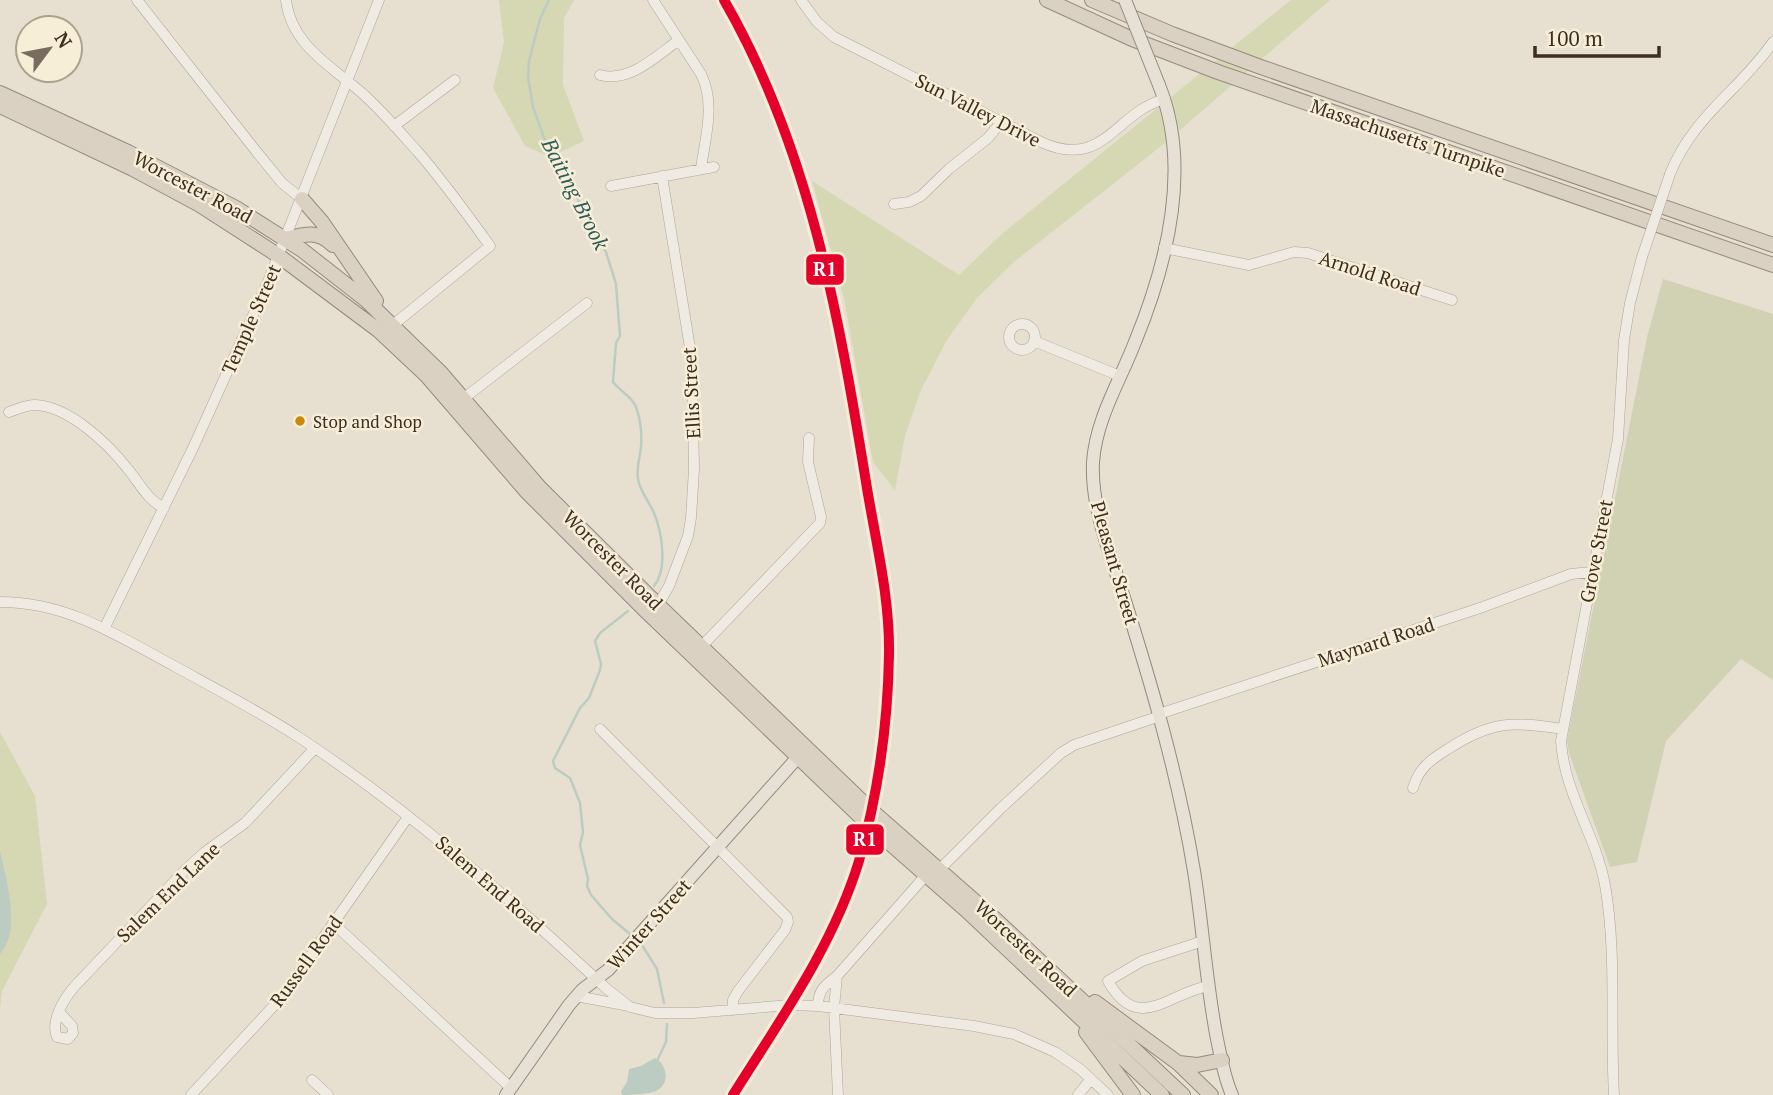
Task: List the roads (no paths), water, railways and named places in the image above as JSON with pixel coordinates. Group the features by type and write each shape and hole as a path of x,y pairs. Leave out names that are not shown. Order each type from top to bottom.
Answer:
{"highway":[{"name":"Massachusetts Turnpike","path":"1047,0 1132,39 1219,72 1773,265"},
{"name":"Massachusetts Turnpike","path":"1092,0 1163,31 1248,63 1773,245"},
{"name":"Worcester Road","path":"0,93 188,182 286,239 353,289 433,364 540,488 1162,1095"},
{"name":"Worcester Road","path":"0,106 175,191 279,256 361,316 410,359 541,506 798,757 1037,958 1183,1095"},
{"path":"302,200 322,222 347,262"},
{"path":"286,239 308,234 320,235 331,242 393,325"},
{"path":"1037,958 1178,1063 1211,1095"},
{"path":"1054,992 1133,1095"},
{"path":"1178,1063 1191,1066 1222,1060"}],"main road":[{"name":"Pleasant Street","path":"1125,0 1165,99 1172,132 1175,173 1173,203 1164,248 1146,314 1098,436 1093,460 1094,486 1101,526 1160,715 1184,813 1208,986 1222,1060 1232,1095"},
{"name":"Winter Street","path":"508,1091 576,996 608,970 798,757"}],"street":[{"path":"137,0 282,183 302,200"},
{"path":"286,0 289,18 298,35 394,126 446,186 490,246 393,325"},
{"name":"Temple Street","path":"104,629 164,508 279,256 379,0"},
{"path":"653,0 701,74 709,98 701,169"},
{"name":"Sun Valley Drive","path":"802,0 817,22 834,37 1051,147 1070,151 1097,144 1153,103 1165,99"},
{"path":"600,75 614,78 625,76 679,40"},
{"name":"Grove Street","path":"1614,1095 1610,938 1606,892 1599,863 1565,772 1561,751 1562,729 1620,422 1627,321 1642,257 1670,174 1683,146 1696,127 1747,74 1773,42"},
{"path":"394,126 455,80"},
{"path":"894,204 921,197 949,169 988,138 1002,121"},
{"path":"611,186 714,167"},
{"name":"Ellis Street","path":"658,605 669,586 688,536 694,470 692,360 662,176"},
{"name":"Arnold Road","path":"1164,248 1241,264 1258,264 1294,252 1308,253 1452,300"},
{"path":"463,399 587,303"},
{"path":"1034,341 1120,376"},
{"path":"9,412 37,405 51,408 72,419 101,440 120,459 148,496 164,508"},
{"path":"701,647 820,523 821,517 808,463 809,438"},
{"name":"Maynard Road","path":"818,1006 819,992 932,872 1061,753 1074,745 1480,608 1572,574 1592,572"},
{"name":"Salem End Road","path":"0,602 48,606 75,615 259,713 315,748 491,882 630,1007"},
{"path":"1413,788 1419,772 1430,761 1478,731 1520,723 1562,729"},
{"path":"600,729 783,910 788,919 785,930 738,990 733,1000 733,1010"},
{"name":"Salem End Lane","path":"59,1013 74,986 158,898 197,859 245,823 315,748"},
{"name":"Russell Road","path":"196,1093 281,998 408,817"},
{"path":"333,923 508,1091"},
{"path":"1203,941 1142,961 1108,981 1122,998 1143,1009 1156,1007 1208,986"},
{"path":"836,976 834,1008 838,1095"},
{"path":"576,996 666,1013 790,1005 818,1006 988,1028 1014,1034 1055,1052 1108,1095"},
{"path":"1079,1095 1091,1079"},
{"path":"312,1080 328,1095"}],"waterway":[{"name":"Baiting Brook","path":"549,0 540,19 529,61 528,77 533,107 551,157 575,194 606,252 616,284 620,336 616,343 613,382 636,406 641,428 638,479 657,521 662,550 661,570 654,586"},
{"name":"Baiting Brook","path":"628,611 600,633 595,641 600,670 589,698 580,708 553,761 555,768 570,778 580,803 583,832 580,845 591,895 612,919 630,934"},
{"name":"Baiting Brook","path":"642,945 657,969 664,1003"},
{"name":"Baiting Brook","path":"656,1063 666,1042 667,1024"}],"place":[{"name":"Stop and Shop","path":"300,421"}]}
